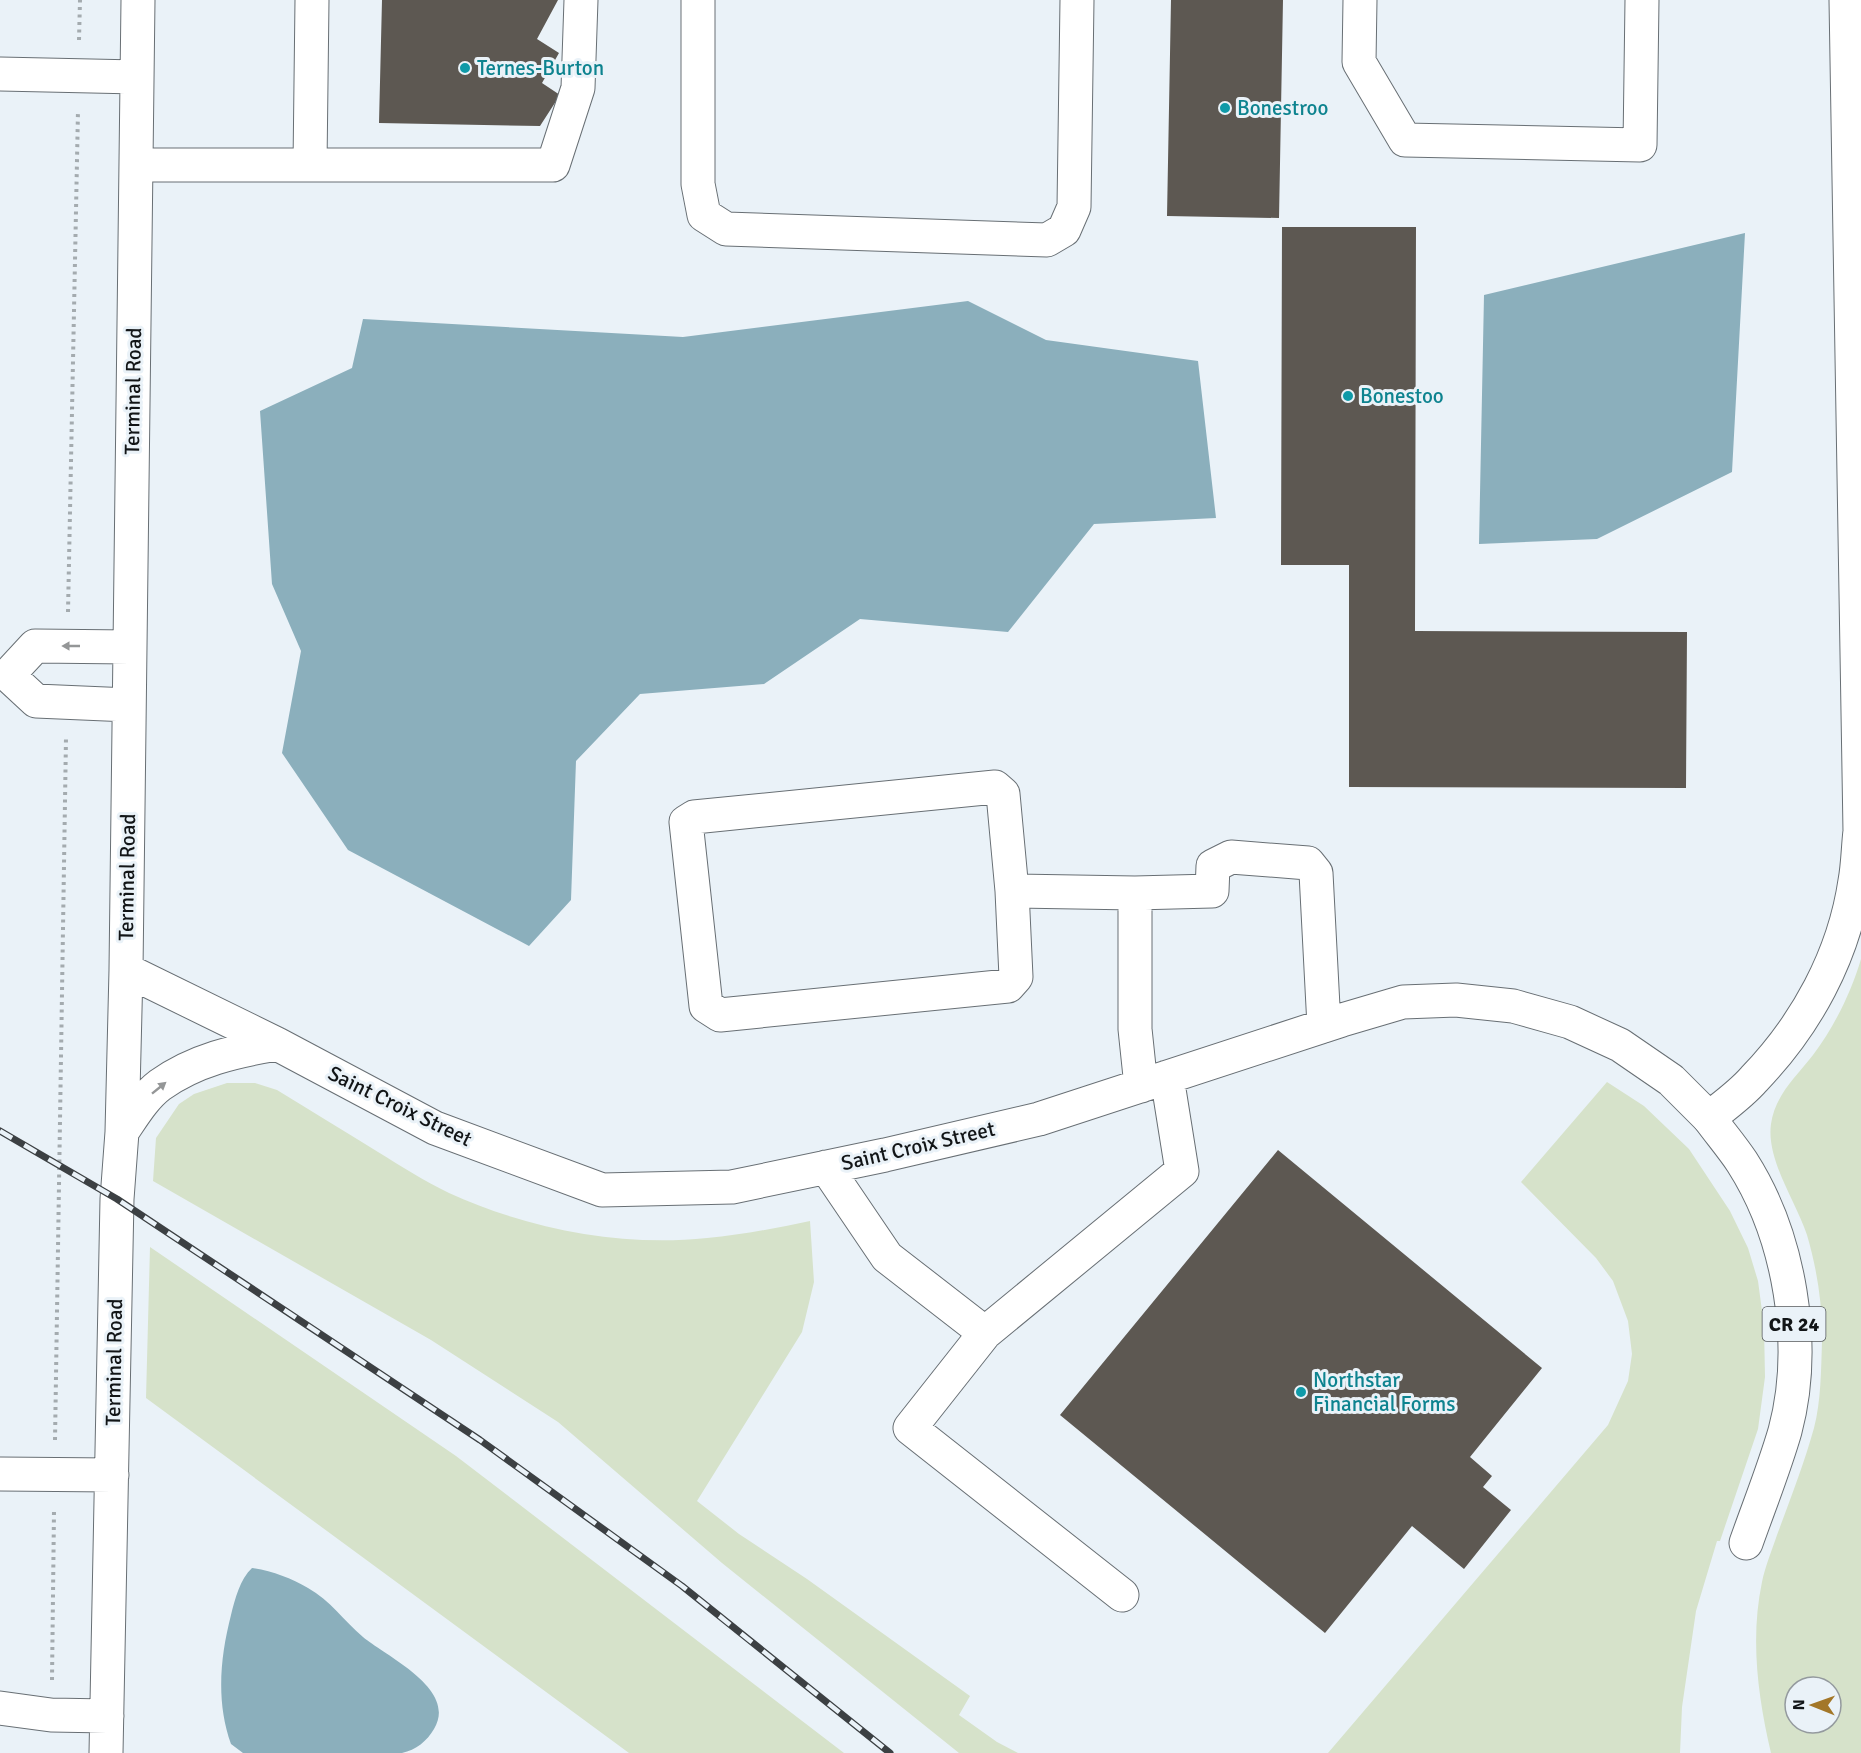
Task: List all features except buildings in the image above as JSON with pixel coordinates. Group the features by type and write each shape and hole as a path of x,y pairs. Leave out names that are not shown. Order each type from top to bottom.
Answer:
{"main road":[{"name":"Terminal Road","path":"106,1753 117,1199 122,1132 126,970 138,0"},
{"path":"310,165 312,0"},
{"path":"136,165 553,165 578,88 581,0"},
{"path":"698,0 698,184 704,215 726,229 1047,240 1064,230 1074,207 1077,0"},
{"path":"1360,0 1359,62 1405,140 1640,145 1642,0"},
{"path":"1709,1118 1753,1081 1788,1041 1819,992 1842,937 1855,882 1860,831 1846,0"},
{"path":"0,74 137,77"},
{"path":"129,705 36,701 4,675 35,646 130,646"},
{"path":"995,787 1003,794 1012,891 1016,977 1008,986 720,1015 706,1006 686,822 694,817 995,787"},
{"path":"1012,891 1135,893 1212,891 1213,866 1231,857 1308,863 1316,873 1324,1026"},
{"path":"1122,1594 910,1428 985,1333 1182,1171 1135,1029 1135,893"},
{"name":"Saint Croix Street","path":"126,970 277,1044 435,1128 602,1190 732,1187 1039,1119 1403,1002 1456,1000 1513,1006 1570,1022 1620,1045 1671,1080 1709,1118"},
{"path":"122,1132 140,1106 159,1086 184,1071 238,1050 277,1044"},
{"name":"CR 24","path":"1709,1118 1742,1163 1766,1209 1784,1261 1794,1316 1794,1373 1785,1430 1746,1543"},
{"path":"826,1167 886,1257 985,1333"},
{"path":"0,1474 112,1475"},
{"path":"0,1708 51,1714 107,1716"}],"path":[{"path":"68,646 80,0"},
{"path":"51,1714 67,703"}],"green space":[{"path":"1861,959 1861,1753 1771,1753 1762,1711 1757,1668 1758,1603 1767,1564 1814,1428 1820,1385 1822,1329 1819,1288 1811,1248 1777,1166 1771,1138 1771,1124 1782,1095 1821,1044 1847,997"},
{"path":"1607,1082 1644,1106 1689,1149 1730,1211 1748,1248 1758,1281 1764,1326 1765,1377 1758,1429 1720,1541 1717,1541 1696,1611 1682,1707 1680,1753 1328,1753 1608,1425 1628,1381 1632,1354 1628,1321 1613,1281 1596,1258 1521,1182"},
{"path":"227,1083 255,1083 277,1090 449,1193 479,1206 542,1225 608,1237 674,1240 733,1235 810,1221 814,1282 802,1332 697,1501 739,1534 807,1579 970,1696 959,1715 997,1742 1018,1753 959,1753 722,1563 558,1422 431,1340 153,1181 156,1138 179,1104 194,1094"},
{"path":"150,1247 456,1456 844,1753 629,1753 146,1398"}],"water":[{"path":"1745,233 1732,472 1597,539 1479,544 1484,295"},
{"path":"968,301 1046,340 1198,361 1216,518 1094,524 1008,632 860,619 764,684 640,694 576,761 571,900 529,946 348,850 282,753 301,651 272,584 260,411 352,368 363,319 683,337"},
{"path":"252,1568 288,1578 316,1593 363,1637 416,1676 428,1688 436,1701 439,1714 434,1729 428,1737 412,1750 402,1753 243,1753 231,1744 223,1712 221,1680 224,1647 236,1596 241,1583"}],"railway":[{"path":"0,1131 117,1199 480,1440 682,1586 890,1753"}],"place":[{"name":"Ternes-Burton","path":"465,68"},
{"name":"Bonestroo","path":"1225,108"},
{"name":"Bonestoo","path":"1348,396"},
{"name":"Northstar Financial Forms","path":"1301,1392"}]}
